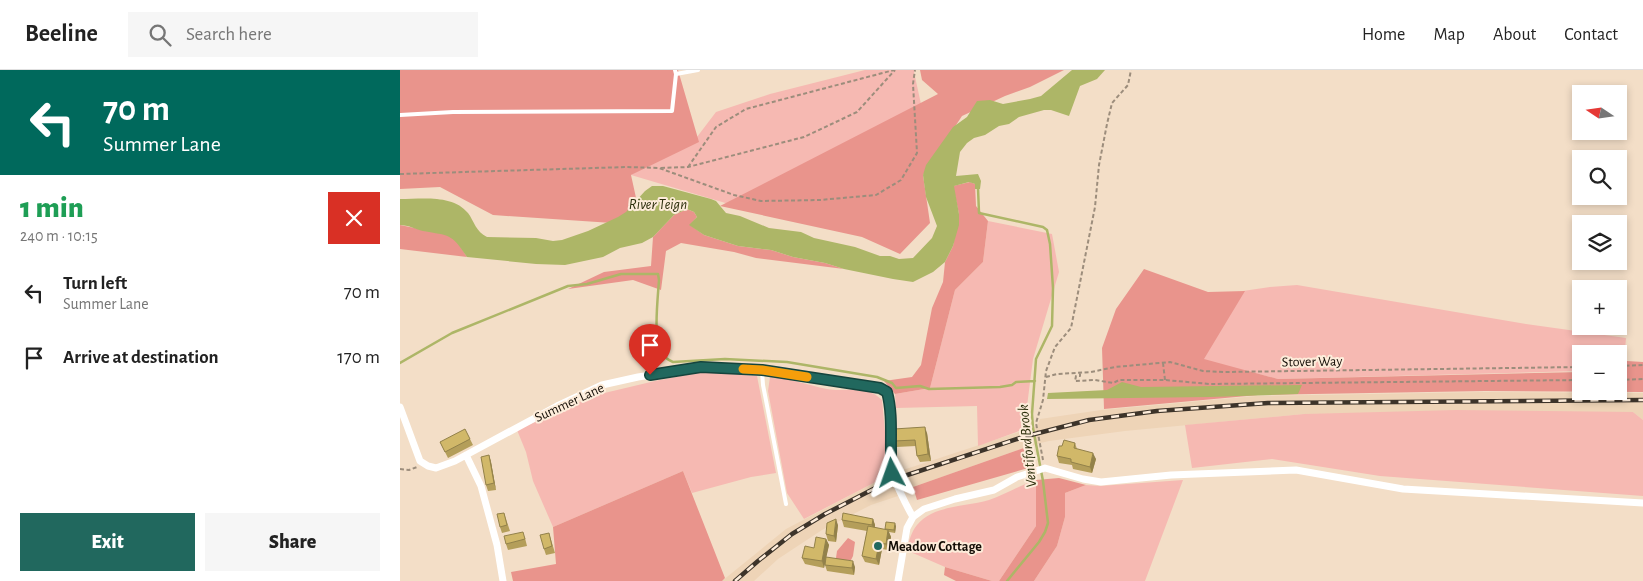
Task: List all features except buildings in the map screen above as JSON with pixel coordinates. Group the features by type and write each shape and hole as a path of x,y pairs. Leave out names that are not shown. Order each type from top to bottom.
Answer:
{"street":[{"name":"Summer Lane","path":"424,464 436,468 455,461 557,406 602,385 701,367 762,370 880,388 887,392 891,406 890,457 892,473 913,517"},
{"path":"400,407 420,461 424,464"},
{"path":"466,455 481,486 497,545 503,581"},
{"path":"898,581 905,536 913,517 924,509 955,499 994,490 1017,477 1044,468 1083,479 1102,482 1171,475 1296,470 1403,489 1643,503"}],"lane":[{"path":"400,115 453,112 672,111 675,72 698,70"},
{"path":"762,370 763,385 786,504"}],"path":[{"path":"400,174 688,167 804,137 858,112 894,70"},
{"path":"688,167 716,127 746,109 894,70"},
{"path":"659,168 734,195 761,201 820,200 876,196 901,180 916,153 913,84 915,70"},
{"path":"1044,468 1036,423 1043,400 1046,371 1055,347 1071,328 1095,207 1099,165 1106,124 1112,103 1128,85 1131,70"},
{"name":"Stover Way","path":"1046,377 1057,374 1091,372 1114,367 1170,362 1203,371 1224,372 1572,367"},
{"path":"1163,363 1165,380"},
{"path":"1627,366 1643,365"},
{"path":"1080,373 1080,376 1076,376 1075,381 1095,380 1113,383 1119,380 1175,380 1219,384 1572,380"},
{"path":"1627,380 1643,379"},
{"path":"400,469 408,470 424,464"}],"shaded area":[{"path":"400,70 678,70 699,142 631,175 642,225 493,215 440,187 400,189"},
{"path":"865,70 916,70 914,72 926,127 739,207 631,175 697,137 716,112 770,94"},
{"path":"920,70 1064,70 1030,87 1005,96 962,116 923,175 930,223 900,254 862,237 720,206 938,94 922,80"},
{"path":"970,182 975,184 976,206 988,221 983,262 955,290 930,388 895,394 884,381 912,377 921,365 932,308 943,282 945,262 953,246 959,214 953,186"},
{"path":"687,209 694,212 697,217 690,225 704,235 738,246 771,250 844,269 756,258 734,252 681,243 666,251 661,290 633,280 568,289 604,272 651,266 653,237 674,215"},
{"path":"988,221 1052,234 1059,272 1033,359 1026,414 1030,427 978,446 977,406 896,408 895,394 930,388 955,290 983,262"},
{"path":"400,225 449,235 457,241 467,257 400,249"},
{"path":"1144,269 1208,292 1245,291 1204,359 1278,379 1572,372 1572,392 1485,391 1258,395 1104,409 1102,348 1116,309"},
{"path":"1297,285 1572,330 1572,335 1605,335 1626,338 1625,345 1572,345 1572,371 1278,379 1201,360 1243,291"},
{"path":"1627,361 1643,362 1643,392 1627,392"},
{"path":"701,372 757,376 776,473 751,477 692,493 683,471 553,527 533,481 526,452 517,430 596,395"},
{"path":"770,377 834,390 862,390 882,400 889,475 804,519 787,493 768,391"},
{"path":"1484,392 1572,393 1572,400 1627,400 1627,393 1643,393 1643,420 1633,412 1304,414 1125,431 1049,441 1032,445 913,487 903,470 1037,426 1040,419 1101,410 1256,396"},
{"path":"1456,410 1633,412 1643,420 1643,496 1380,476 1272,459 1192,468 1185,425 1304,414"},
{"path":"1032,445 1035,466 917,500 913,487"},
{"path":"683,471 725,578 722,581 513,581 511,572 556,564 553,527"},
{"path":"889,475 898,496 871,505 822,530 778,559 754,581 722,581 786,529"},
{"path":"1059,478 1086,485 1065,493 1065,517 1057,546 1034,581 999,581 1036,526 1036,480"},
{"path":"1036,480 1036,526 999,581 992,581 945,567 906,550 915,528 924,518 941,510 989,500"},
{"path":"1183,480 1145,581 1034,581 1057,546 1065,517 1065,493 1086,485 1100,486"},
{"path":"848,538 855,542 853,556 851,560 838,560 836,558 837,551"},
{"path":"945,567 992,581 956,581 944,575"}],"water":[{"name":"River Teign","path":"1072,70 1105,70 1097,79 1080,86 1069,116 1051,110 1044,110 1019,117 1009,124 999,126 985,135 974,138 960,152 956,176 978,174 981,181 980,189 975,189 975,184 969,182 954,186 959,225 953,246 945,262 933,272 913,282 844,269 771,250 738,246 704,235 689,225 697,217 694,212 687,209 674,215 653,237 642,243 620,248 603,257 565,265 467,257 449,237 400,225 400,199 427,198 445,200 462,207 483,235 487,237 562,240 588,231 618,217 626,212 652,186 663,186 711,199 716,201 726,213 740,216 769,228 801,232 814,238 855,247 880,256 890,256 899,259 913,258 932,238 937,226 926,197 923,175 926,165 953,127 967,117 977,101 990,100 1003,104 1041,96"},
{"path":"1122,382 1141,387 1302,385 1298,394 1047,399 1048,393 1107,390"}],"waterway":[{"name":"Ventiford Brook","path":"978,188 979,213 1043,227 1047,230 1050,244 1053,288 1052,326 1036,359 1032,414 1048,523 1039,542 1007,581"},
{"path":"400,363 452,333 568,286 587,284 621,274 658,274 657,338 661,352 673,362 725,359 787,362 877,377 892,383 896,388 920,386 929,389 1000,387 1012,385 1016,382 1035,381"}],"railway":[{"path":"735,581 792,534 825,514 889,481 1023,437 1089,420 1157,411 1268,403 1643,400"}],"slow traffic":[{"path":"743,369 807,377"}],"place":[{"name":"Meadow Cottage","path":"878,546"}],"route":[{"path":"650,375 701,367 762,370 880,388 887,392 891,406 890,457 892,473"}]}
